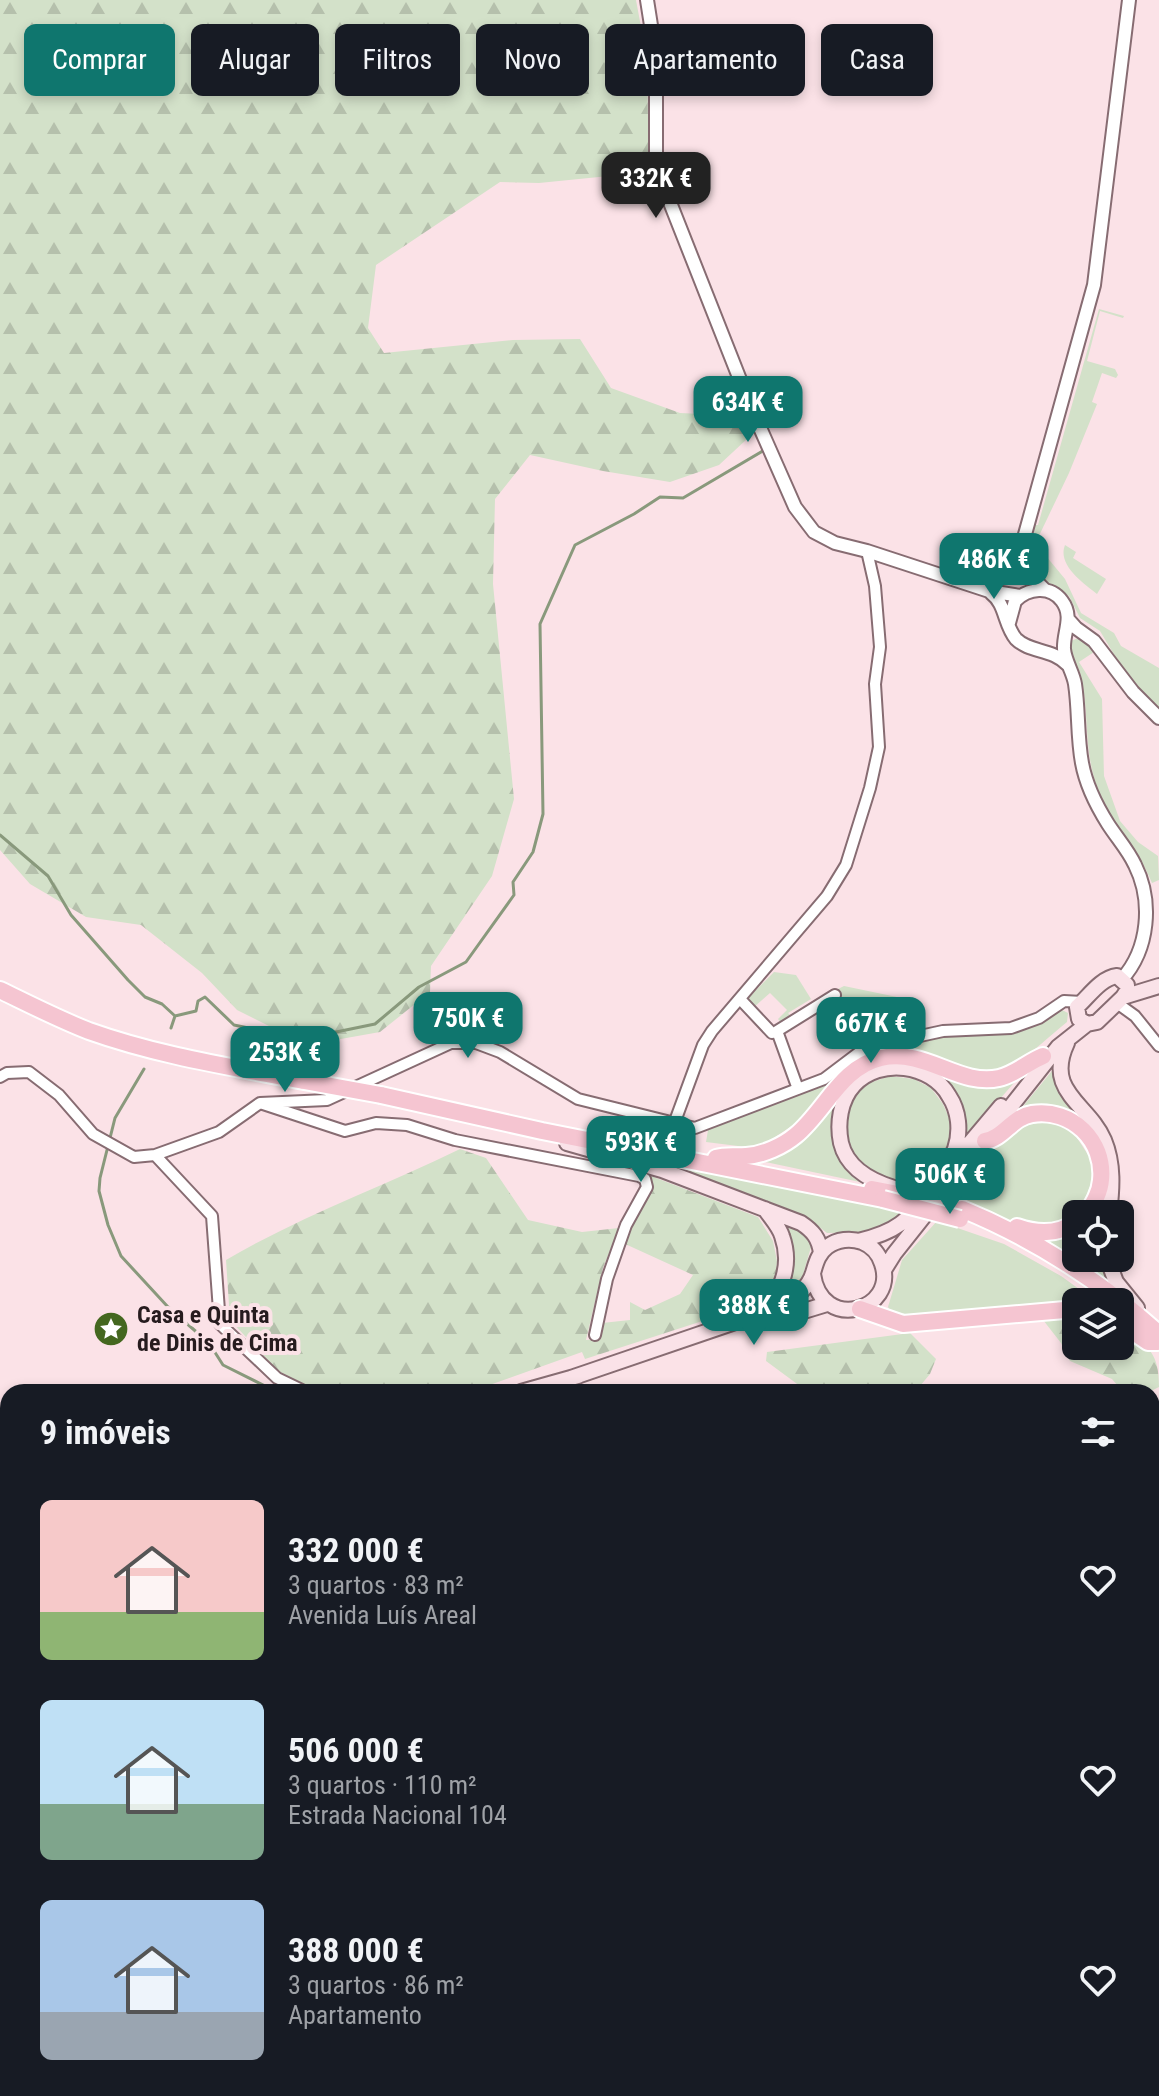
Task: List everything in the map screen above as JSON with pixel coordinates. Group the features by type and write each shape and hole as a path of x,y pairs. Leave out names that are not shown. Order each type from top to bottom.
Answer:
{"main road":[{"path":"1122,991 1110,976 1082,1002 1076,1013 1083,1021 1097,1022 1122,991 1154,988"},
{"path":"0,990 47,1013 130,1044 197,1061 381,1095 542,1131 961,1214 1093,1288"},
{"path":"884,1270 1083,1021"},
{"path":"821,1253 838,1241 858,1241 884,1235 912,1215 1043,1056 1083,1021"},
{"path":"1070,1037 1060,1066 1061,1081 1104,1140 1110,1161 1110,1200"},
{"path":"716,1158 767,1152 796,1135 847,1077 879,1059 925,1059 983,1080 1002,1077 1043,1056"},
{"path":"903,1195 900,1189 879,1183 859,1172 843,1152 838,1129 842,1107 854,1085 874,1072 897,1067 916,1069 942,1084 955,1105 958,1121 954,1151 934,1186"},
{"path":"446,1109 551,1126 903,1195 1031,1232 1062,1230"},
{"path":"985,1141 992,1140 1015,1120 1030,1114 1052,1113 1071,1119 1094,1143 1101,1163 1102,1183 1094,1200"},
{"path":"542,1131 546,1137 662,1170 764,1208 813,1230 821,1253 806,1286 785,1305 571,1378"},
{"path":"684,1340 697,1330 763,1308 776,1295 787,1262 781,1233 764,1208"},
{"path":"997,1224 1095,1282 1156,1336"},
{"path":"550,1384 827,1304 849,1311 860,1309 876,1298 884,1280 884,1270 876,1251 858,1241"},
{"path":"1112,1272 1116,1282 1146,1317 1156,1336"},
{"path":"813,1274 815,1285 827,1304"},
{"path":"860,1309 903,1324 1062,1310"},
{"path":"1134,1321 1156,1336"},
{"path":"1134,1332 1148,1342 1156,1336"}],"street":[{"path":"647,0 656,57 656,167 755,417 795,507 814,532 835,543 989,591 1021,595 1045,590"},
{"path":"1129,0 1094,285 1023,546 1033,577 1062,601 1067,626 1064,648 1074,681 1085,778 1102,814 1134,862 1145,896 1144,934 1122,991 1135,1016 1159,1046"},
{"path":"674,1124 703,1045 827,896 846,865 879,747 875,684 880,647 875,586 867,551"},
{"path":"1009,623 1011,608 1021,595 1027,563"},
{"path":"989,591 999,600 1017,640 1054,654 1070,668"},
{"path":"1034,648 1052,645 1067,626"},
{"path":"1067,626 1076,628 1094,641 1133,692 1159,718"},
{"path":"770,1034 835,995"},
{"path":"740,999 770,1034 798,1089"},
{"path":"0,1077 7,1073 29,1072 59,1095 93,1134 134,1157 155,1155 219,1132 260,1103 327,1100 451,1043 476,1043 500,1052 578,1099 695,1128 824,1079 865,1048 943,1031 1011,1028 1039,1018 1064,1001 1082,1002"},
{"path":"260,1103 345,1131 376,1123 407,1125 455,1140 645,1179 646,1193 626,1225 607,1279 595,1335"},
{"path":"155,1155 212,1216 220,1324 277,1378 289,1384"}],"green space":[{"path":"0,0 636,0 640,24 605,24 605,96 648,96 649,172 539,183 500,182 376,265 368,328 384,353 513,340 580,339 611,388 680,413 742,416 747,439 719,465 670,482 530,455 495,499 493,584 514,799 492,876 431,966 430,992 380,1032 307,1045 237,1010 202,973 141,925 86,917 30,884 0,850"},
{"path":"1099,309 1124,316 1100,311 1087,361 1115,369 1118,375 1116,378 1102,373 1092,402 1097,404 1037,540 1045,545 1046,556 1065,579 1081,613 1114,633 1121,646 1159,668 1159,708 1134,688 1100,631 1080,618 1069,596 1041,579 1033,543 1035,525 1038,525"},
{"path":"1065,545 1076,552 1073,558 1106,579 1097,594 1068,566"},
{"path":"1078,638 1097,650 1079,662 1102,699 1104,776 1120,821 1138,842 1158,856 1159,880 1152,883 1107,808 1095,781 1089,755 1081,676 1068,649 1071,641"},
{"path":"774,972 796,975 811,999 788,1013 792,1017 782,1024 778,1019 787,1010 770,993 753,1008 746,1000"},
{"path":"844,986 897,997 880,1038 853,1049 836,990"},
{"path":"1060,1009 1068,1013 1067,1022 1030,1053 1006,1068 995,1071 970,1069 908,1050 829,1086 795,1124 754,1148 706,1142 708,1130 834,1078 865,1053 950,1035 1010,1034 1028,1029"},
{"path":"1056,1066 1090,1125 1015,1116"},
{"path":"938,1075 1019,1077 965,1139 964,1119"},
{"path":"890,1076 914,1079 931,1088 951,1122 949,1141 940,1165 903,1211 886,1227 872,1232 827,1233 809,1219 623,1154 873,1203 860,1166 847,1147 844,1130 848,1107 854,1095 869,1083"},
{"path":"853,1079 837,1103 832,1128 840,1157 860,1182 761,1161"},
{"path":"1043,1122 1060,1125 1074,1133 1092,1161 1093,1178 1085,1200 1062,1200 1062,1224 1026,1228 955,1196 987,1164 997,1144 1019,1126"},
{"path":"460,1149 486,1158 528,1220 582,1232 619,1228 603,1268 586,1340 597,1339 602,1323 630,1320 630,1302 645,1310 680,1294 693,1275 623,1243 651,1176 758,1217 773,1241 776,1275 769,1291 755,1304 585,1359 582,1352 492,1384 303,1384 278,1371 230,1320 226,1260 312,1216"},
{"path":"937,1221 1004,1244 1078,1288 1062,1288 1062,1304 917,1321 892,1314 888,1307 902,1260"},
{"path":"783,1223 807,1235 811,1247 800,1285 778,1303 788,1282 792,1263"},
{"path":"1062,1232 1062,1255 1035,1237"},
{"path":"1089,1272 1108,1272 1113,1288"},
{"path":"1062,1315 1061,1343 1040,1316"},
{"path":"910,1333 936,1359 922,1384 797,1384 766,1361 767,1352"},
{"path":"1134,1338 1146,1346 1155,1358 1159,1384 1116,1384 1112,1379 1070,1361 1134,1360"}],"waterway":[{"path":"175,1016 196,1011 198,1001 205,997 234,1025 302,1039 375,1024 419,987 466,962 514,895 513,882 533,852 543,814 540,624 575,545 660,497 683,498 766,449"},
{"path":"0,835 48,876 71,915 128,980 145,997 162,1004 175,1016 171,1028"},
{"path":"144,1069 115,1118 100,1178 99,1191 108,1225 121,1256 168,1307 209,1343 223,1365 261,1384"}],"place":[{"name":"Casa e Quinta de Dinis de Cima","path":"111,1329"}]}
